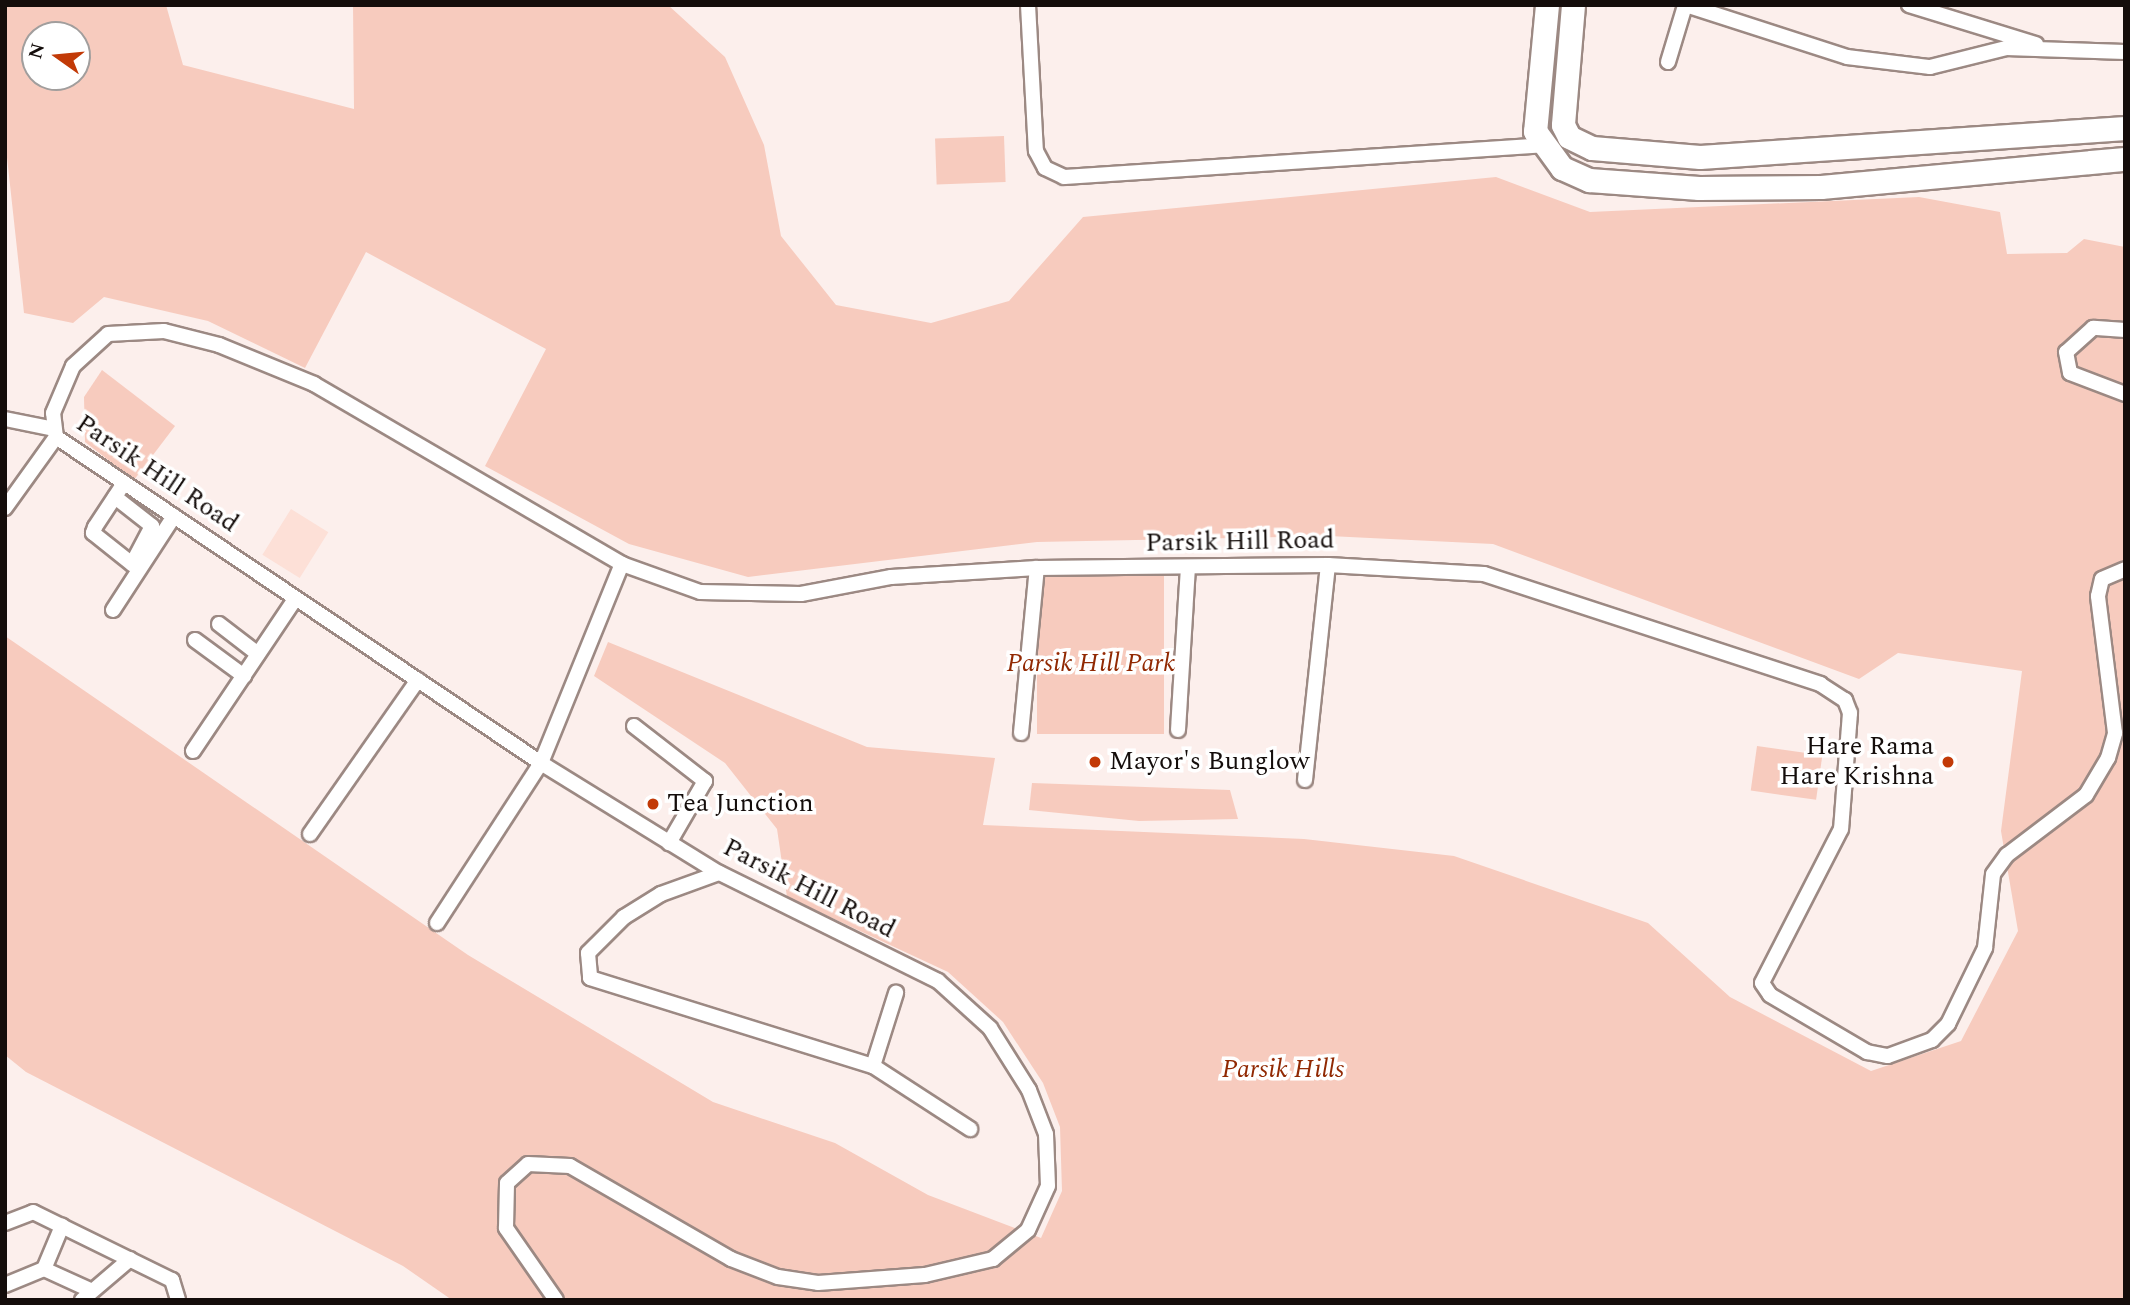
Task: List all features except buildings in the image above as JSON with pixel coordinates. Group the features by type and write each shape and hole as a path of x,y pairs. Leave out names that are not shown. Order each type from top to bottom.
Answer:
{"main road":[{"path":"1547,5 1534,116 1540,145 1562,168 1589,180 1699,188 1821,187 2125,159"},
{"path":"1573,5 1562,113 1569,137 1592,148 1673,155 1773,155 2125,128"}],"street":[{"path":"1028,5 1036,151 1045,168 1064,177 1540,145"},
{"path":"1909,5 1963,26 2075,53"},
{"path":"1668,62 1685,7 1847,57 1930,67 2006,48 2075,53 2125,52"},
{"path":"2125,330 2093,328 2066,352 2070,373 2125,394"},
{"name":"Parsik Hill Road","path":"556,1300 506,1228 507,1184 528,1164 570,1166 731,1259 778,1277 818,1283 925,1275 993,1259 1028,1230 1048,1186 1046,1134 1030,1090 990,1028 938,981 719,873 669,843 541,763 53,433 73,366 93,343 122,330 164,331 219,345 314,384 622,564 699,592 746,597 891,576 1037,568 1328,565 1484,575 1820,684 1845,700 1852,731 1841,829 1762,983 1770,995 1867,1052 1888,1056 1932,1040 1948,1024 1985,948 1993,874 2007,855 2086,795 2108,758 2115,733 2098,596 2102,579 2125,569"},
{"path":"5,419 53,433 5,508"},
{"path":"124,483 93,533 135,566"},
{"path":"113,610 152,526 115,497"},
{"path":"135,566 174,516"},
{"path":"437,923 541,763 622,564"},
{"path":"1306,780 1328,565"},
{"path":"1178,730 1188,567"},
{"path":"1021,733 1037,568"},
{"path":"193,751 256,652 296,598"},
{"path":"219,624 256,652"},
{"path":"195,640 242,674"},
{"path":"310,834 418,680"},
{"path":"634,726 705,780 669,843"},
{"path":"719,873 661,894 624,917 588,953 590,978 873,1066 970,1129"},
{"path":"873,1066 895,993"},
{"path":"5,1223 33,1212 172,1280 178,1300"},
{"path":"5,1285 44,1269 62,1226"},
{"path":"44,1269 86,1295 130,1259"}],"shaded area":[{"path":"291,509 328,532 300,578 262,555"}],"green space":[{"name":"Parsik Hills","path":"5,5 166,5 183,65 354,109 353,5 668,5 725,57 764,145 781,236 836,305 931,323 1009,301 1083,217 1496,177 1590,212 1919,197 2000,212 2007,254 2067,253 2084,239 2125,247 2125,1300 452,1300 403,1266 26,1072 5,1055 5,636 468,955 713,1102 835,1143 928,1195 1041,1238 1062,1191 1060,1127 1043,1083 1003,1022 948,972 787,897 777,829 725,763 594,676 608,642 867,747 995,758 983,825 1304,839 1454,856 1648,923 1730,997 1871,1071 1961,1041 2018,931 2001,831 2022,671 1898,653 1859,679 1493,544 1329,536 1037,542 748,577 629,544 485,466 546,349 366,252 305,368 208,321 104,297 73,323 24,313 5,139"},
{"path":"1004,136 1006,182 937,184 935,138"},
{"path":"102,370 175,426 134,480 85,442 84,397"},
{"name":"Parsik Hill Park","path":"1037,568 1164,568 1164,734 1037,734"},
{"path":"1757,746 1822,755 1816,800 1751,791"},
{"path":"1032,783 1230,790 1238,819 1139,821 1029,810"}],"place":[{"name":"Mayor's Bunglow","path":"1095,762"},
{"name":"Hare Rama Hare Krishna","path":"1948,762"},
{"name":"Tea Junction","path":"653,804"}]}
